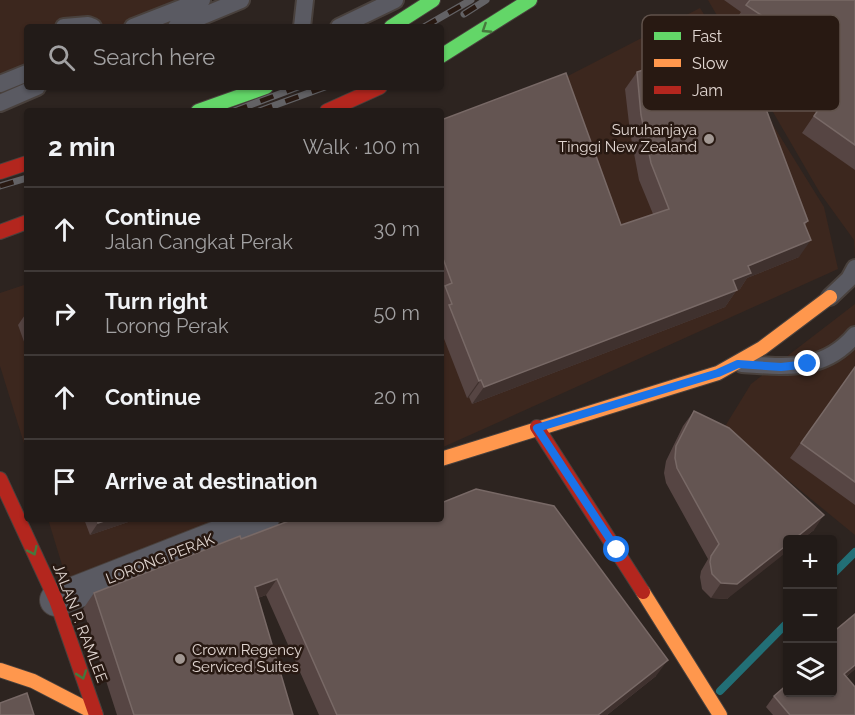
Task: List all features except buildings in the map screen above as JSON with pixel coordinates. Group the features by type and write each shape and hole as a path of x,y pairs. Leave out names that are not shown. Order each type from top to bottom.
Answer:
{"street":[{"path":"396,24 433,0"},
{"path":"444,54 530,0"},
{"path":"206,108 258,90"},
{"path":"334,108 373,90"},
{"path":"0,172 24,165"},
{"path":"0,232 24,223"},
{"path":"444,458 718,373 738,364 785,332 830,297"},
{"path":"537,428 720,715"},
{"name":"JALAN P. RAMLEE","path":"0,479 56,600 96,714"},
{"name":"LORONG PERAK","path":"56,600 256,522"},
{"path":"0,670 33,681 96,714"}],"lane":[{"path":"141,24 201,0"},
{"path":"183,24 242,0"},
{"path":"302,24 305,0"},
{"path":"345,24 395,0"},
{"path":"0,84 24,74"},
{"path":"0,103 30,90"},
{"path":"830,297 849,279 855,268"},
{"path":"738,364 781,367 808,364 830,357 855,335"}],"shaded area":[{"path":"0,0 191,0 131,24 24,24 24,67 0,76"},
{"path":"708,0 855,0 855,259 854,240 820,193 772,111 840,111 840,15 717,15"},
{"path":"700,8 704,15 686,15"},
{"path":"642,38 642,111 764,111 824,207 838,269 444,447 444,125 564,78"},
{"path":"24,285 24,443 0,366 0,293"},
{"path":"855,304 855,535 724,428 751,384"},
{"path":"49,522 231,522 66,578"}],"waterway":[{"path":"837,570 855,552"},
{"path":"720,691 783,627"}],"railway":[{"path":"429,24 471,0"},
{"path":"464,14 486,0"},
{"path":"242,108 290,90"},
{"path":"267,108 317,90"},
{"path":"0,186 24,179"}],"traffic: fast":[{"path":"396,24 433,0"},
{"path":"444,54 530,0"},
{"path":"206,108 258,90"}],"traffic: slow":[{"path":"444,458 718,373 762,348 830,297"},
{"path":"643,592 720,715"},
{"path":"0,670 33,681 95,713"}],"traffic: jam":[{"path":"334,108 373,90"},
{"path":"0,172 24,164"},
{"path":"0,232 24,223"},
{"path":"537,427 643,592"},
{"path":"0,479 56,600 96,715"}],"place":[{"name":"Suruhanjaya Tinggi New Zealand","path":"709,139"},
{"name":"Crown Regency Serviced Suites","path":"180,659"}],"route":[{"path":"617,550 537,428 718,373 738,364 781,367 808,364"}]}
